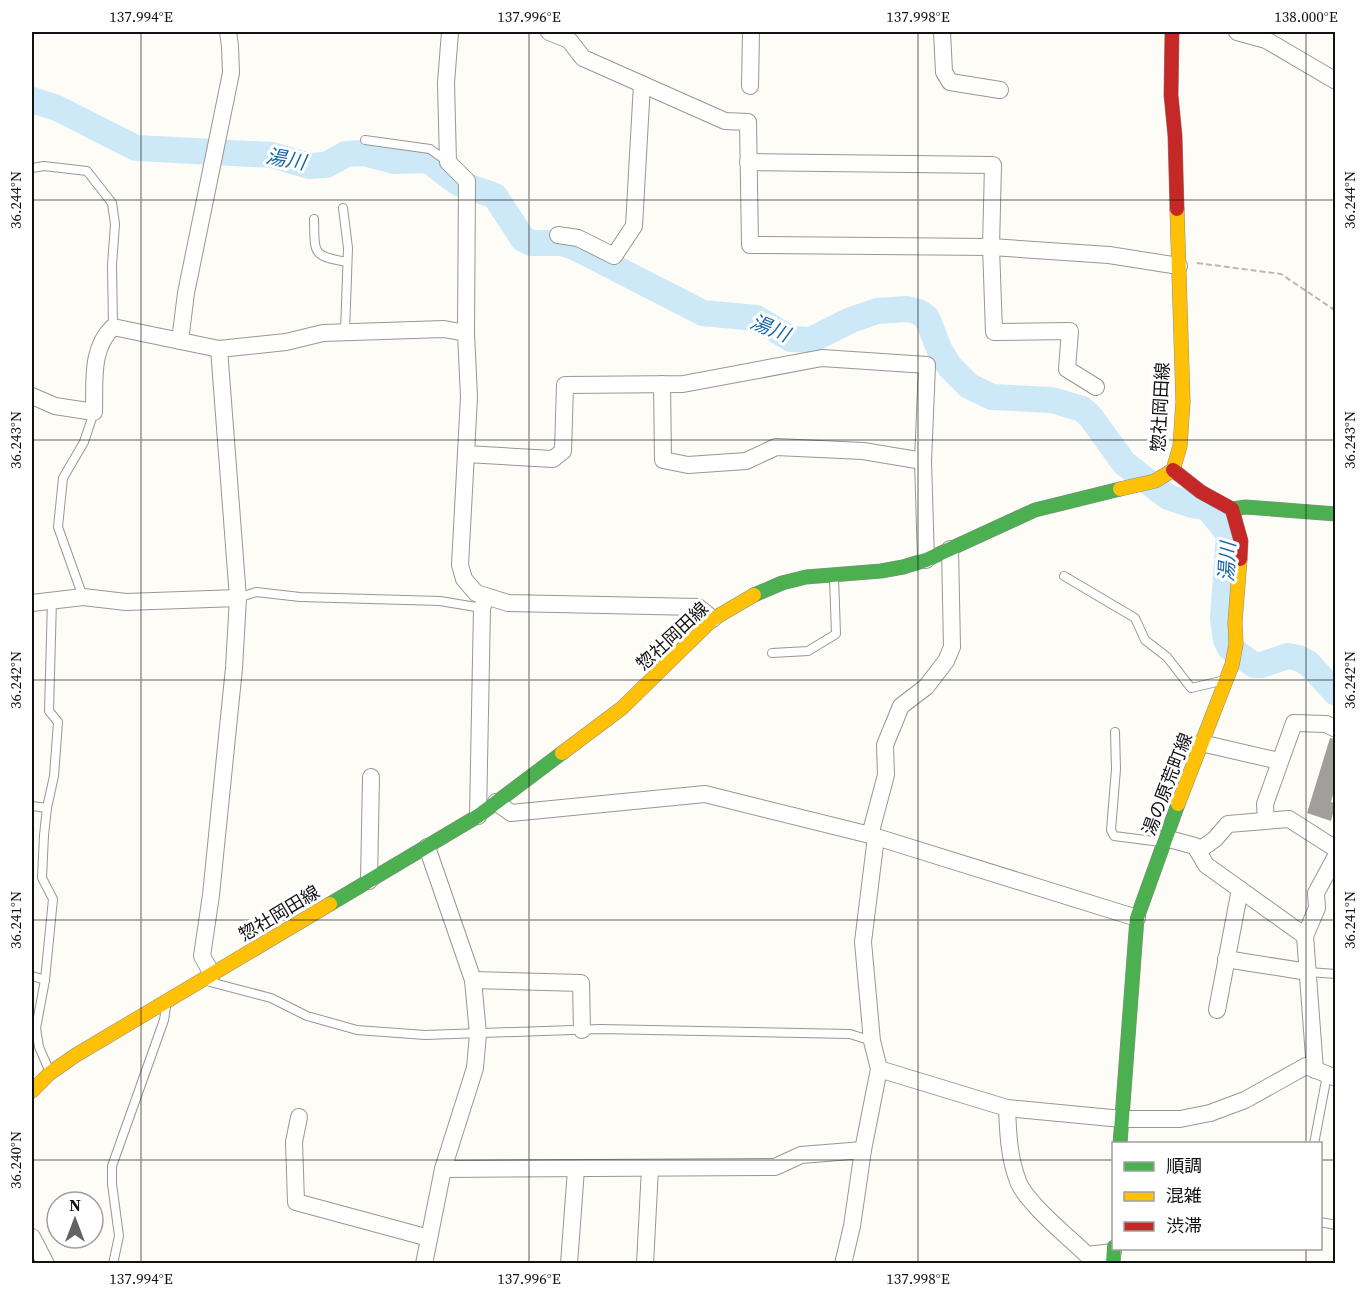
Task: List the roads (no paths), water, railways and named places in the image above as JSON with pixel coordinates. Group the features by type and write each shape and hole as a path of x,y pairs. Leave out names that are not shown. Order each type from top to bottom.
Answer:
{"main road":[{"name":"惣社岡田線","path":"32,1091 50,1073 76,1055 478,816 622,708 713,619 753,595 806,578 881,571 926,560 1035,510 1155,481 1173,470 1180,446 1183,402 1175,136 1171,95 1172,32"},
{"path":"1173,470 1204,495 1232,509 1246,507 1335,514"},
{"name":"湯の原荒町線","path":"1120,1142 1137,918 1164,840 1232,665 1236,644 1235,622 1241,541 1232,509"}],"street":[{"path":"180,340 186,292 231,73 228,32"},
{"path":"450,32 446,83 448,162 467,181 466,333 469,397 460,564 464,579 484,602 478,816"},
{"path":"549,32 569,40 583,58 725,121 748,122 750,245 991,246 1179,263"},
{"path":"750,86 752,32"},
{"path":"942,32 944,72 950,82 1000,90"},
{"path":"1237,32 1266,40 1335,81"},
{"path":"558,236 578,238 615,256 634,226 642,84"},
{"path":"748,162 993,165 991,246 994,332 1070,331 1067,369 1096,387"},
{"path":"32,396 55,406 94,412 95,368 98,350 103,336 113,327 219,349 286,342 323,333 444,328 466,333"},
{"path":"207,977 202,956 211,896 234,668 238,598 219,349"},
{"path":"466,454 553,459 563,451 565,385 683,384 822,358 927,365 923,461 926,560"},
{"path":"662,384 663,460 688,465 746,461 776,447 863,451 923,461"},
{"path":"843,1263 852,1226 863,1150 879,1069 872,1041 863,942 873,836 885,775 885,745 901,706 927,687 946,661 952,647 950,549"},
{"path":"32,603 83,597 126,602 238,598"},
{"path":"484,602 698,608 713,619"},
{"path":"1266,820 1265,804 1294,723 1326,724 1335,729"},
{"path":"1201,743 1279,761"},
{"path":"369,881 371,777"},
{"path":"496,802 511,813 705,794 873,836 1137,918"},
{"path":"1198,851 1215,839 1228,824 1289,819 1335,849"},
{"path":"1164,840 1195,846 1206,865 1305,936"},
{"path":"424,1263 443,1169 475,1068 478,1034 473,980 427,847"},
{"path":"1326,1074 1308,972 1305,936 1317,908 1316,893 1335,856"},
{"path":"1216,1010 1240,889"},
{"path":"1226,959 1308,972"},
{"path":"473,980 581,983 582,1030"},
{"path":"879,1069 1007,1108 1122,1119 1180,1119 1210,1113 1245,1100 1306,1066 1326,1074"},
{"path":"1007,1108 1010,1150 1018,1184 1031,1201 1087,1255 1113,1254"},
{"path":"299,1117 294,1142 296,1202 429,1238"},
{"path":"443,1169 775,1167 801,1155 863,1150"},
{"path":"645,1263 650,1168"},
{"path":"569,1263 576,1169"},
{"path":"32,1237 46,1263"}],"lane":[{"path":"365,141 430,149 448,162"},
{"path":"32,168 44,166 87,171 111,203 115,224 111,265 113,327"},
{"path":"343,208 348,248 345,332"},
{"path":"314,219 315,247 318,254 324,258 347,262"},
{"path":"83,597 58,527 63,478 84,442 94,412"},
{"path":"772,653 808,651 836,634 834,575"},
{"path":"1064,576 1135,618 1145,640 1167,657 1191,688 1226,680"},
{"path":"238,598 256,592 300,597 484,602"},
{"path":"50,1073 39,1047 36,1028 45,980 53,899 42,878 44,835 54,776 58,722 49,711 52,600"},
{"path":"1115,732 1116,769 1111,830 1114,836 1164,840"},
{"path":"32,806 47,808"},
{"path":"1308,972 1335,974"},
{"path":"32,976 45,980"},
{"path":"207,977 271,998 307,1016 357,1030 425,1035 582,1030 850,1034 872,1041"},
{"path":"113,1263 120,1236 112,1184 112,1167 164,1020 167,1002"},
{"path":"1314,1142 1326,1074"}],"waterway":[{"name":"湯川","path":"32,100 57,108 136,148 272,155 309,166 326,165 346,154 363,153 394,161 428,160 458,183 495,196 523,239 532,243 562,243 574,247 703,313 756,318 791,339 811,340 851,320 877,311 907,309 919,312 927,318 940,351 950,367 969,386 992,397 1052,400 1082,409 1090,416 1124,463 1168,497 1207,507 1229,534 1223,618 1226,640 1230,648 1254,665 1288,656 1298,658 1308,663 1336,693"}]}
